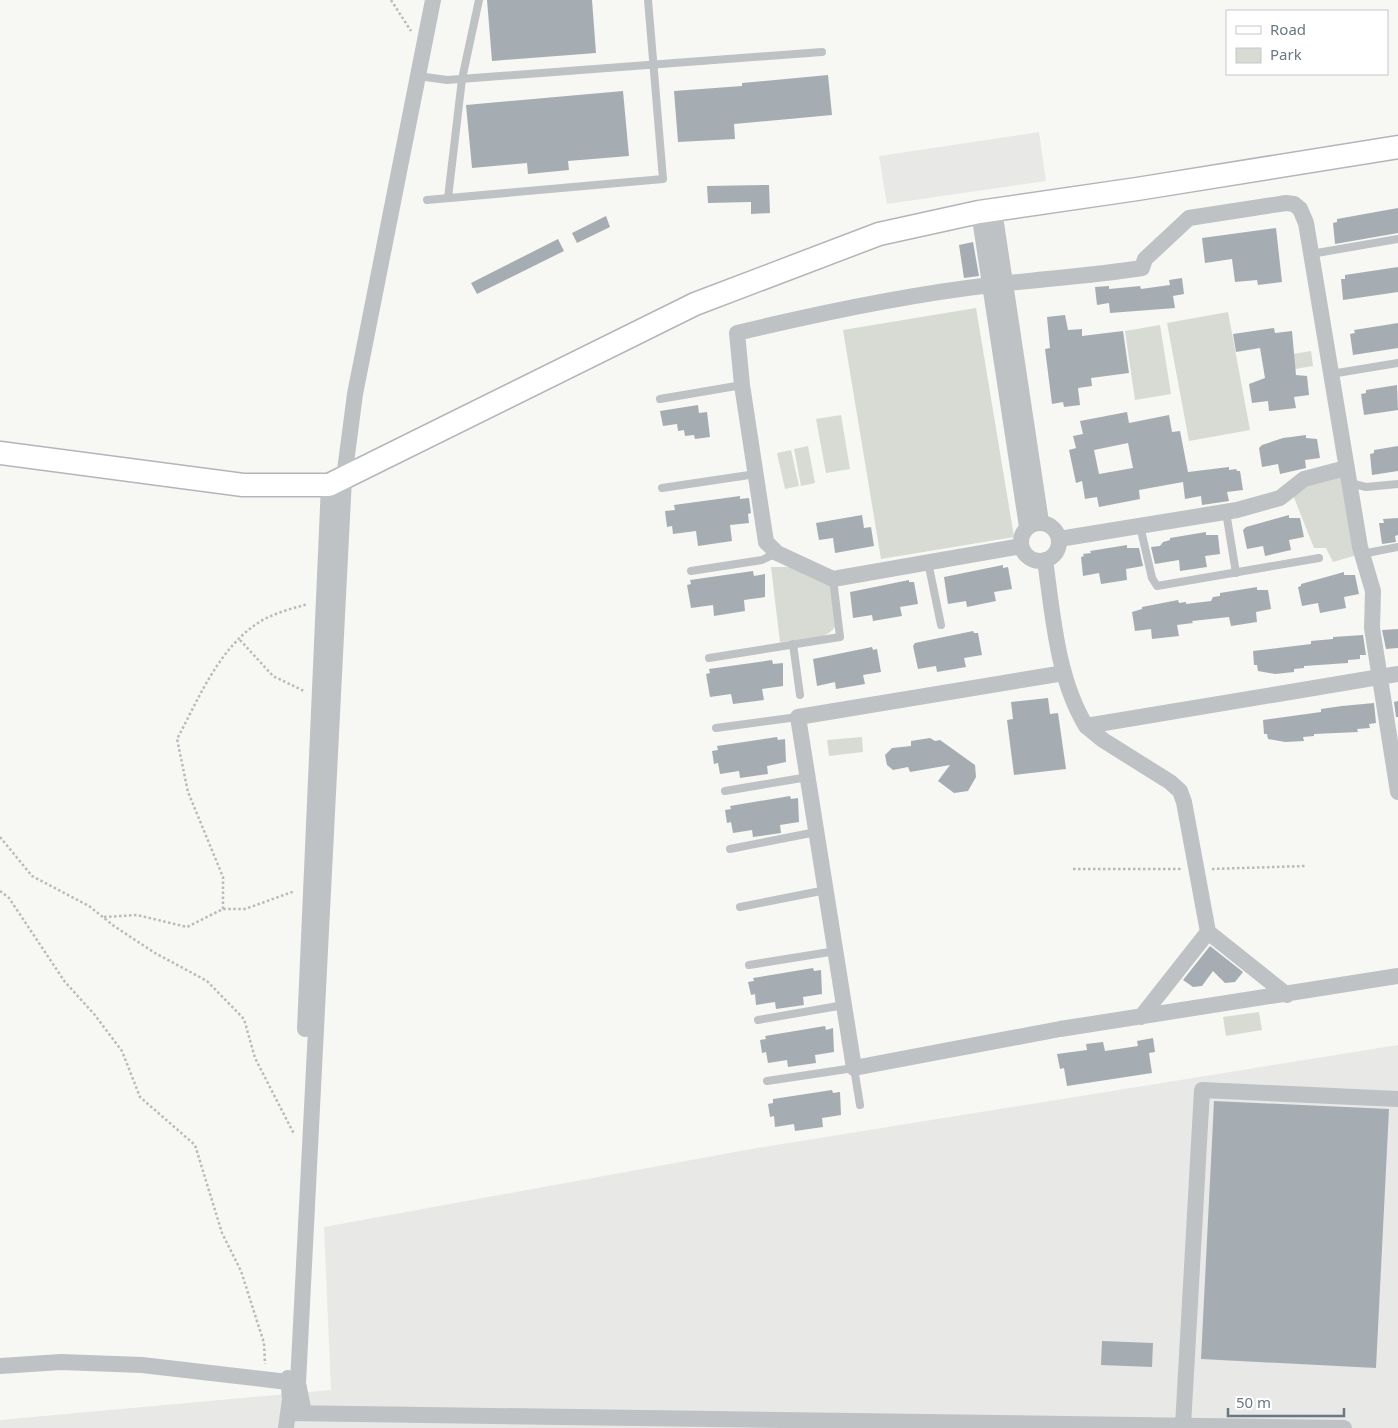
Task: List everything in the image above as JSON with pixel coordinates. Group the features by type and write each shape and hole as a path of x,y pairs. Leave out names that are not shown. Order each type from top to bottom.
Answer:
{"main road":[{"path":"0,453 243,485 337,482 695,304 879,234 986,211 1398,147"}],"street":[{"path":"292,1418 288,1382 324,599 337,482 433,0"},
{"path":"1021,546 833,580 777,553 766,542 742,385 737,333 862,306 997,284 1086,277 1142,268 1145,259 1189,218 1279,203 1294,204 1304,213 1347,475 1362,554 1373,591 1372,628 1398,792"},
{"path":"986,211 1034,525"},
{"path":"1060,539 1226,512 1280,498 1304,479 1347,475"},
{"path":"292,1418 298,1383 337,482"},
{"path":"1034,525 1053,527 1060,539 1056,553 1045,560 1038,561 1027,556 1021,546 1023,532 1034,525"},
{"path":"1045,560 1064,673 1074,706 1086,726 1103,740 1170,782 1180,791 1184,802 1208,932 1287,995"},
{"path":"1064,673 798,717 854,1068 1060,1029 1287,995 1398,976"},
{"path":"1086,726 1398,674"},
{"path":"1141,1017 1208,932"},
{"path":"1183,1426 1202,1090 1398,1099"},
{"path":"0,1366 61,1362 142,1365 288,1382"},
{"path":"292,1418 1344,1428"}],"lane":[{"path":"448,198 462,79 479,0"},
{"path":"427,200 663,179 648,0"},
{"path":"418,76 447,80 822,52"},
{"path":"1311,254 1398,239"},
{"path":"1331,374 1398,363"},
{"path":"660,399 742,385"},
{"path":"662,488 756,474"},
{"path":"1347,475 1366,487 1398,484"},
{"path":"1226,512 1236,572"},
{"path":"1140,526 1152,578 1157,586 1319,558"},
{"path":"1362,554 1398,547"},
{"path":"691,571 762,560 777,553"},
{"path":"928,562 941,625"},
{"path":"709,658 840,637 833,580"},
{"path":"793,644 800,695"},
{"path":"716,728 798,717"},
{"path":"725,791 808,777"},
{"path":"730,849 817,832"},
{"path":"740,907 826,890"},
{"path":"749,965 836,951"},
{"path":"758,1020 844,1005"},
{"path":"767,1081 854,1068 860,1105"}],"path":[{"path":"391,0 402,20 424,46"},
{"path":"223,909 223,877 188,792 177,739 225,654 255,625 284,610 324,599"},
{"path":"240,640 273,676 303,690 319,714"},
{"path":"0,837 32,876 88,906 155,953 208,981 244,1019 255,1058 300,1146"},
{"path":"1073,869 1197,870 1305,866"},
{"path":"103,917 137,915 187,928 223,909 245,909 311,886"},
{"path":"0,891 9,898 65,982 122,1051 140,1097 196,1145 222,1233 241,1271 264,1343 267,1379"}],"shaded area":[{"path":"1039,132 1046,181 887,204 879,156"},
{"path":"1398,1045 1398,1428 0,1428 0,1420 331,1390 324,1227 757,1148"}],"green space":[{"path":"976,308 1014,537 881,559 843,330"},
{"path":"1228,312 1250,430 1189,441 1167,323"},
{"path":"1160,325 1171,394 1135,400 1125,331"},
{"path":"1311,351 1313,366 1283,371 1280,356"},
{"path":"841,415 850,469 826,473 816,419"},
{"path":"808,446 815,483 801,486 794,449"},
{"path":"791,450 799,486 785,489 777,453"},
{"path":"1342,474 1357,555 1333,562 1326,548 1314,548 1293,495 1306,484"},
{"path":"771,567 790,567 830,585 836,625 832,630 827,634 811,639 780,642"},
{"path":"862,737 863,752 829,756 827,740"},
{"path":"1259,1012 1262,1030 1226,1036 1223,1017"}],"building":[{"path":"487,0 592,0 596,53 492,61"},
{"path":"828,75 832,115 734,124 735,139 678,142 674,91 742,86 742,83"},
{"path":"623,91 629,156 568,161 569,170 528,174 527,163 472,168 466,105"},
{"path":"769,185 770,213 751,214 751,202 708,203 707,186"},
{"path":"1398,208 1398,233 1335,244 1333,223 1337,222 1337,219"},
{"path":"606,216 610,227 577,243 572,233"},
{"path":"1276,228 1282,282 1258,285 1257,280 1235,282 1232,259 1205,263 1202,238"},
{"path":"558,239 564,251 477,294 471,283"},
{"path":"973,242 979,276 964,278 959,245"},
{"path":"1398,267 1398,292 1343,300 1341,279 1345,279 1345,275"},
{"path":"1182,278 1184,294 1173,296 1175,308 1110,313 1109,303 1097,305 1095,287 1109,286 1109,289 1140,286 1141,289 1170,285 1169,280"},
{"path":"1065,315 1068,330 1082,329 1082,336 1123,331 1129,373 1091,378 1092,386 1078,388 1080,405 1064,407 1063,402 1052,404 1045,349 1050,348 1047,317"},
{"path":"1398,323 1398,348 1353,355 1350,334 1355,333 1354,330"},
{"path":"1274,328 1275,333 1292,331 1296,375 1307,376 1309,395 1294,397 1296,408 1269,411 1268,401 1252,403 1249,384 1265,378 1260,348 1236,352 1233,334"},
{"path":"1397,385 1398,410 1364,415 1361,394 1366,393 1366,390"},
{"path":"698,405 699,413 707,412 710,437 695,439 694,435 685,436 684,430 678,431 677,424 663,426 660,411"},
{"path":"1127,412 1129,423 1169,415 1172,432 1180,431 1188,472 1229,467 1229,470 1236,469 1240,471 1243,490 1227,492 1229,501 1202,505 1201,496 1185,499 1183,482 1139,490 1140,499 1099,507 1097,497 1085,499 1082,481 1076,483 1069,450 1076,448 1073,436 1083,434 1080,421","holes":["1128,443 1133,468 1099,474 1094,450"]},
{"path":"1306,435 1306,438 1317,439 1320,458 1305,460 1306,468 1280,474 1278,464 1262,467 1259,448 1262,445 1283,438"},
{"path":"1398,446 1398,471 1372,475 1370,454 1374,453 1374,450"},
{"path":"740,496 740,499 749,498 751,513 748,514 749,523 730,525 732,541 698,546 696,531 673,534 672,526 667,527 665,511 675,510 674,505"},
{"path":"862,515 864,528 871,527 874,546 835,553 833,538 819,540 816,523"},
{"path":"1289,515 1289,518 1300,518 1304,537 1289,540 1291,550 1265,556 1263,546 1247,549 1243,530 1246,527"},
{"path":"1398,518 1396,542 1382,544 1379,523 1384,523 1383,519"},
{"path":"1206,532 1206,535 1218,535 1220,554 1205,556 1207,567 1180,571 1179,560 1155,564 1151,547 1160,546 1163,542 1170,540 1170,538"},
{"path":"1127,545 1127,548 1139,548 1143,566 1126,569 1127,580 1101,584 1099,573 1083,576 1081,557 1084,556 1083,554 1091,553 1090,551"},
{"path":"1003,565 1003,568 1008,567 1012,589 994,592 996,601 967,607 966,601 948,604 944,577"},
{"path":"753,571 754,576 765,574 765,597 744,600 745,611 714,616 713,605 691,608 687,585 691,584 690,580"},
{"path":"1344,572 1344,575 1355,575 1359,594 1344,597 1346,608 1320,613 1318,603 1302,606 1298,587 1301,584"},
{"path":"909,580 909,582 914,582 918,604 900,607 902,616 873,621 872,615 853,618 850,592"},
{"path":"1257,587 1257,590 1268,590 1271,609 1256,612 1257,622 1231,626 1229,617 1192,621 1193,623 1177,625 1179,636 1152,639 1151,629 1135,631 1132,612 1142,609 1142,607 1178,600 1179,603 1186,602 1186,604 1211,601 1213,597 1220,596 1220,593"},
{"path":"1398,629 1398,648 1386,649 1382,630"},
{"path":"973,631 978,633 982,655 964,658 966,667 937,672 936,666 918,669 913,646 915,643"},
{"path":"1363,635 1366,655 1360,655 1360,659 1348,660 1348,663 1304,666 1304,668 1294,669 1294,672 1275,674 1258,671 1257,665 1254,665 1253,651 1311,644 1311,641 1333,639 1333,637"},
{"path":"872,647 873,650 877,649 881,672 863,675 865,684 836,689 835,682 817,686 813,659"},
{"path":"772,660 773,664 783,663 783,686 762,689 764,700 733,704 731,694 710,697 706,674 710,673 709,669"},
{"path":"1048,698 1050,714 1058,713 1066,769 1014,775 1007,720 1013,719 1011,702"},
{"path":"1398,701 1398,717 1396,717 1394,702"},
{"path":"1374,703 1376,723 1369,724 1370,728 1357,729 1358,732 1314,734 1314,736 1303,737 1304,741 1285,742 1268,739 1267,734 1264,734 1263,720 1321,712 1321,709"},
{"path":"777,737 778,740 785,739 786,762 767,766 768,774 740,778 739,771 720,774 718,763 714,764 712,751 718,750 717,746"},
{"path":"930,738 935,741 940,740 975,765 976,777 968,791 954,793 938,781 950,765 910,772 908,767 893,770 887,765 885,755 892,748 911,746 911,741"},
{"path":"790,796 791,799 798,798 799,822 780,825 781,833 753,837 752,830 733,833 731,822 727,823 725,810 731,809 730,806"},
{"path":"1210,946 1243,972 1235,982 1225,983 1213,971 1202,986 1193,987 1183,980"},
{"path":"813,968 814,971 821,970 822,994 803,997 804,1005 776,1009 775,1002 756,1005 755,994 751,995 748,982 754,981 753,978"},
{"path":"825,1026 826,1030 833,1028 834,1052 815,1055 816,1063 788,1067 787,1060 768,1063 766,1052 762,1053 760,1040 766,1039 765,1036"},
{"path":"1153,1038 1155,1052 1149,1053 1152,1073 1067,1086 1064,1068 1060,1069 1057,1054 1087,1050 1086,1044 1103,1042 1105,1051 1138,1046 1137,1041"},
{"path":"832,1090 833,1093 840,1092 841,1115 822,1118 823,1127 795,1131 794,1124 775,1127 774,1116 770,1117 768,1104 773,1103 773,1099"},
{"path":"1214,1101 1389,1109 1376,1368 1201,1359"},
{"path":"1102,1341 1153,1343 1152,1367 1101,1365"}]}
